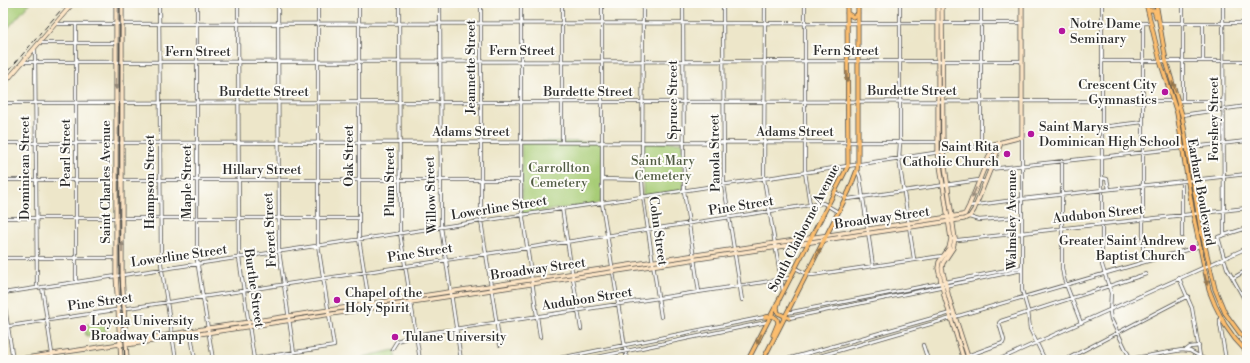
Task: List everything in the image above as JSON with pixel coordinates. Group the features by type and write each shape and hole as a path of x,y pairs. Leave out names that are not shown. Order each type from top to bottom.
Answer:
{"main road":[{"name":"Earhart Boulevard","path":"1146,3 1160,61 1173,101 1183,148 1193,214 1209,290 1220,317 1247,352"},
{"name":"Earhart Boulevard","path":"1156,3 1166,61 1182,115 1198,213 1217,296 1228,318 1247,343"},
{"path":"847,4 858,4"},
{"name":"South Claiborne Avenue","path":"749,359 767,317 790,278 848,166 847,4"},
{"name":"South Claiborne Avenue","path":"763,360 787,316 846,198 857,170 858,4"},
{"path":"1148,10 1154,10 1159,23"},
{"path":"846,14 853,17 858,13"},
{"path":"1151,25 1158,40 1160,40 1162,35"},
{"path":"786,285 777,310 779,314 787,316"},
{"path":"767,317 774,316 778,322 767,353"},
{"path":"1235,338 1240,335"}],"street":[{"path":"3,85 73,3"},
{"name":"Saint Charles Avenue","path":"116,3 116,275 121,360"},
{"name":"Saint Charles Avenue","path":"122,3 122,274 127,360"},
{"name":"Hampson Street","path":"159,3 159,180 162,268 176,360"},
{"name":"Maple Street","path":"197,3 198,263 214,360"},
{"name":"Burthe Street","path":"238,3 239,258 254,359"},
{"name":"Freret Street","path":"278,3 279,251 295,360"},
{"path":"245,360 334,346 318,245 318,3"},
{"name":"Oak Street","path":"359,3 359,239 370,306"},
{"name":"Plum Street","path":"399,3 400,233 420,360"},
{"name":"Willow Street","path":"440,3 440,227 461,360"},
{"name":"Jeannette Street","path":"481,3 481,221 500,345"},
{"path":"521,3 522,214 540,337"},
{"path":"562,3 562,142"},
{"path":"602,3 602,203 627,360"},
{"name":"Cohn Street","path":"643,3 642,180 643,196 661,317"},
{"name":"Spruce Street","path":"683,3 684,191 699,292"},
{"name":"Panola Street","path":"723,3 724,185 742,300"},
{"path":"765,3 764,179 783,291"},
{"path":"805,3 805,172 810,205"},
{"path":"900,3 899,158 914,260"},
{"path":"938,3 941,23"},
{"path":"940,152 940,61 942,3"},
{"path":"981,3 981,146"},
{"name":"Walmsley Avenue","path":"1022,3 1022,290 1028,311 1030,329 1044,360"},
{"path":"1102,3 1102,256 1105,274 1112,298 1111,319 1131,360 1166,352 1186,350 1190,347 1199,346"},
{"path":"1183,3 1183,101"},
{"name":"Forshey Street","path":"1223,3 1224,234"},
{"path":"54,24 1022,23"},
{"path":"1159,23 1247,23"},
{"path":"1203,23 1203,61"},
{"name":"Pearl Street","path":"76,24 76,282"},
{"path":"1102,24 1151,25"},
{"path":"1143,24 1143,250"},
{"path":"39,43 116,43"},
{"name":"Dominican Street","path":"35,48 36,288"},
{"name":"Fern Street","path":"23,62 1022,61"},
{"path":"1102,61 1247,61"},
{"path":"941,101 938,142 953,239 952,251 942,265 950,318 966,358"},
{"name":"Burdette Street","path":"3,103 1173,101"},
{"path":"1179,101 1223,101"},
{"path":"1182,115 1247,106"},
{"path":"1102,127 1143,122"},
{"name":"Lowerline Street","path":"3,293 981,146 1022,137"},
{"name":"Adams Street","path":"3,143 521,141 938,142"},
{"path":"984,168 990,169 1247,141"},
{"path":"968,217 974,210 1001,142"},
{"path":"994,144 969,206 1247,174"},
{"path":"1062,161 1062,268 1066,285 1081,322"},
{"path":"857,170 860,177 873,266"},
{"path":"1102,178 1107,179 1108,189"},
{"path":"602,179 642,180"},
{"name":"Hillary Street","path":"3,180 521,180"},
{"path":"834,192 848,199 979,180 985,182"},
{"path":"1182,182 1182,236"},
{"name":"Pine Street","path":"3,327 823,203 827,205"},
{"path":"827,205 839,212"},
{"name":"Broadway Street","path":"13,360 908,226 960,216 964,214 969,206"},
{"path":"562,208 581,329"},
{"name":"Audubon Street","path":"953,239 1022,233 1247,208"},
{"path":"950,219 968,217 979,220 1016,217"},
{"path":"3,218 359,218"},
{"path":"1247,228 1218,237 1227,268 1247,304"},
{"path":"953,239 938,265 954,312 966,358"},
{"path":"806,360 1200,246"},
{"path":"998,360 1247,248"},
{"path":"795,268 812,275 942,256"},
{"path":"3,258 116,258"},
{"path":"787,316 826,310 1022,268"},
{"path":"1233,278 1247,270"},
{"path":"956,360 966,358 1001,344 1004,340 999,323 1001,320 1146,274"},
{"name":"Audubon Street","path":"392,349 397,341 415,335 790,278"},
{"path":"1179,278 1192,308 1200,356"},
{"path":"787,316 825,305 902,290 944,284"},
{"path":"42,287 53,360"},
{"path":"902,290 903,294"},
{"path":"3,293 13,360"},
{"path":"1065,360 1188,296"},
{"path":"864,298 865,302"},
{"path":"825,305 826,310"},
{"path":"784,360 954,312"},
{"path":"550,360 767,317"},
{"path":"1220,317 1226,360"},
{"path":"583,360 765,322"},
{"path":"902,327 903,332"},
{"name":"Broadway Street","path":"172,336 191,335 209,330"},
{"path":"693,332 694,337"},
{"path":"191,335 195,360"},
{"path":"857,340 859,344"},
{"path":"924,345 928,360"},
{"path":"1186,350 1206,360"},
{"path":"812,352 814,358"},
{"path":"749,359 756,360"},
{"path":"1237,360 1247,359"}],"green space":[{"path":"3,3 30,3 3,34"},
{"name":"Carrollton Cemetery","path":"521,141 602,142 602,203 522,214"},
{"name":"Saint Mary Cemetery","path":"643,142 683,142 684,191 643,196"},
{"path":"104,322 106,333 86,336 84,325"},
{"path":"394,350 396,360 364,360 363,357"}],"tram line":[{"path":"120,3 119,218 120,278 125,360"}],"railway":[{"path":"3,77 67,3"}],"place":[{"name":"Notre Dame Seminary","path":"1062,31"},
{"name":"Crescent City Gymnastics","path":"1165,92"},
{"name":"Saint Marys Dominican High School","path":"1031,134"},
{"name":"Saint Rita Catholic Church","path":"1007,154"},
{"name":"Greater Saint Andrew Baptist Church","path":"1193,248"},
{"name":"Chapel of the Holy Spirit","path":"337,300"},
{"name":"Loyola University Broadway Campus","path":"83,328"},
{"name":"Tulane University","path":"395,337"}]}
